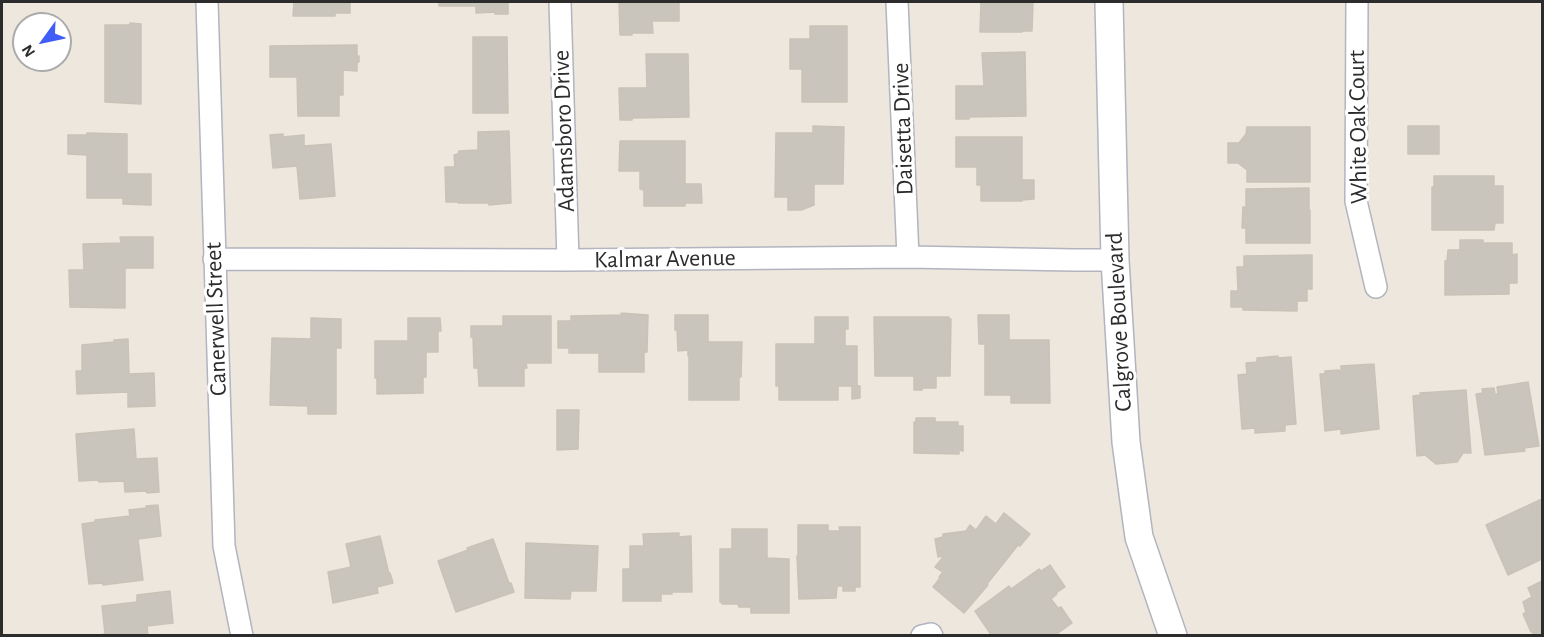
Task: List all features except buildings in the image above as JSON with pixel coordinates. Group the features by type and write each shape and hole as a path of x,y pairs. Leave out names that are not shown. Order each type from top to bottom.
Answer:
{"street":[{"name":"Canerwell Street","path":"207,2 224,546 242,636"},
{"name":"Adamsboro Drive","path":"560,2 568,260"},
{"name":"Daisetta Drive","path":"897,2 908,257"},
{"name":"Calgrove Boulevard","path":"1109,2 1115,260 1126,441 1139,537 1173,636"},
{"name":"White Oak Court","path":"1357,2 1356,201 1376,287"},
{"name":"Kalmar Avenue","path":"214,259 568,260 908,257 1115,260"},
{"path":"922,636 931,634 932,636"}]}
